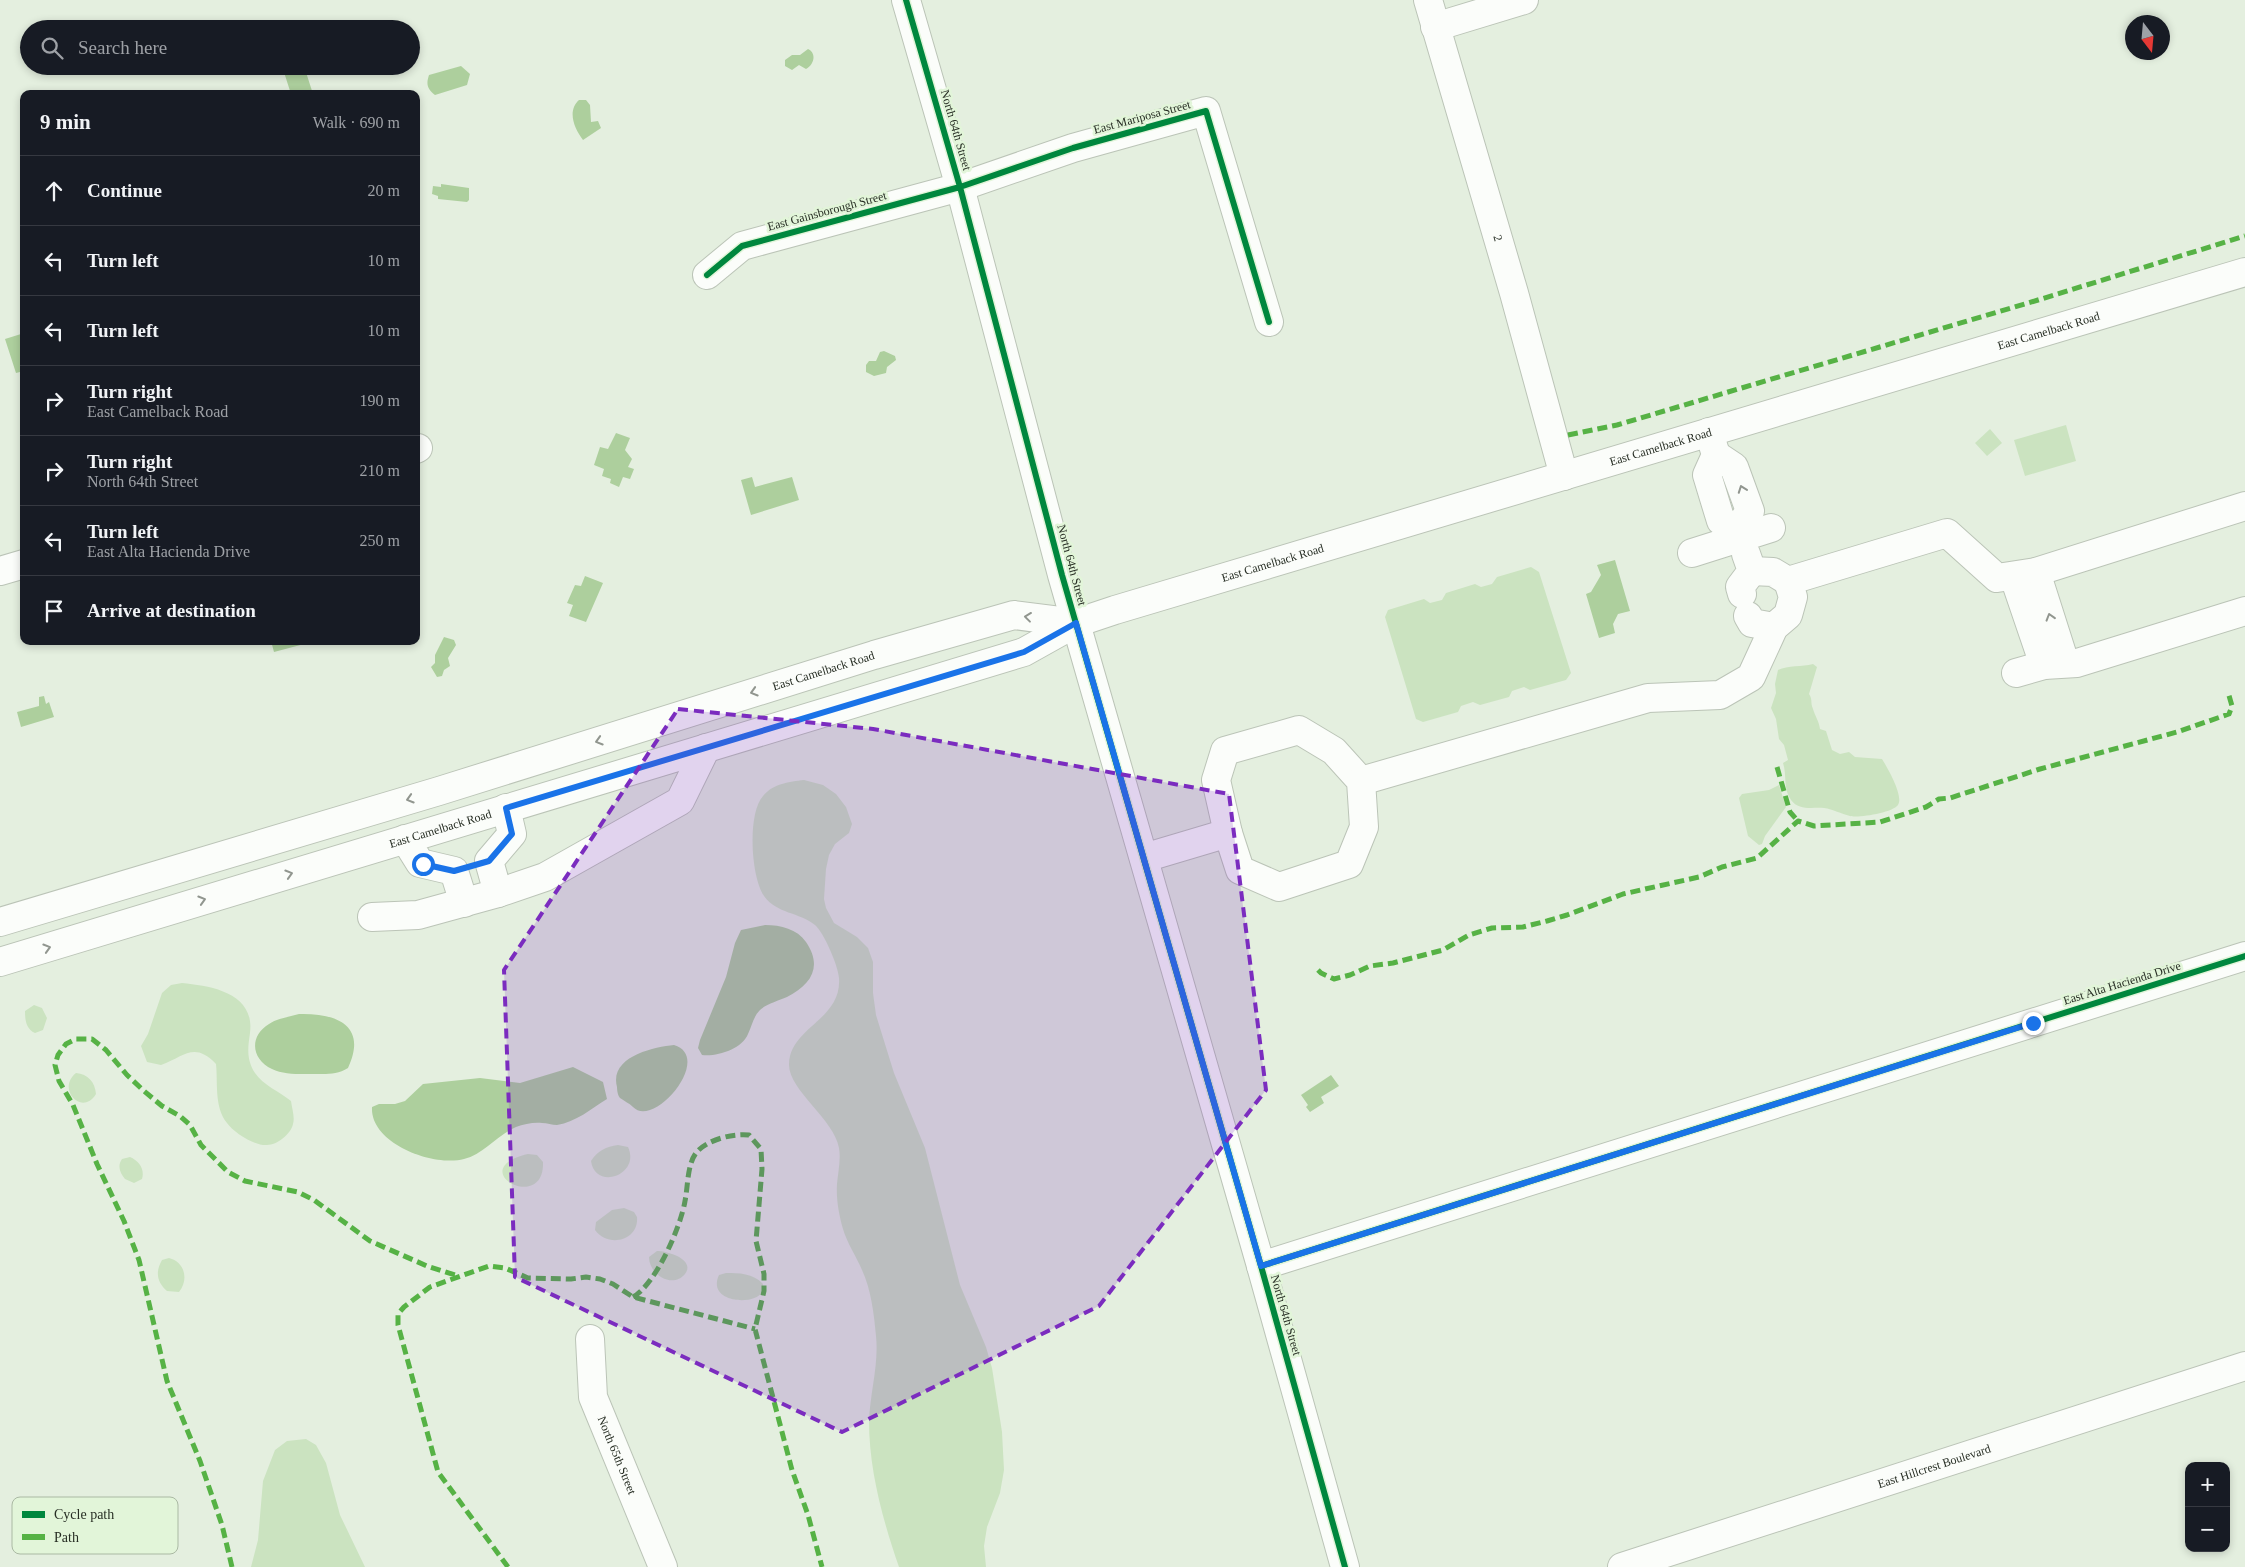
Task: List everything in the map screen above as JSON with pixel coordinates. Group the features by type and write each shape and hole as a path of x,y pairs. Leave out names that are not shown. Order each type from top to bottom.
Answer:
{"street":[{"name":"North 64th Street","path":"906,0 960,187 1076,623 1261,1266 1345,1567"},
{"name":"2","path":"1428,0 1514,293 1564,476"},
{"path":"1435,27 1524,0"},
{"name":"East Mariposa Street","path":"960,187 1073,148 1206,112 1269,322"},
{"name":"East Gainsborough Street","path":"707,274 742,246 960,187"},
{"name":"East Camelback Road","path":"0,962 1024,652 1076,623 1564,476 1712,444 2245,272"},
{"path":"1712,444 1734,467 1750,511 1740,533 1752,623 1774,627"},
{"path":"1788,581 1947,534 1997,578 2025,574 2245,506"},
{"path":"1692,553 1740,533 1771,528"},
{"path":"0,571 20,565"},
{"path":"1361,781 1648,698 1720,695 1751,677 1774,627 1788,615 1794,597 1788,581 1773,572 1747,594"},
{"path":"2025,574 2054,664"},
{"path":"2016,673 2054,664 2078,663 2245,611"},
{"name":"East Camelback Road","path":"0,922 438,791 874,655 1014,615 1076,623"},
{"path":"372,917 418,915 498,893 545,877 680,801 706,748 694,711"},
{"path":"1299,730 1334,750 1361,781 1364,827 1349,864 1280,887 1240,870 1228,833 1216,780 1225,750 1299,730"},
{"path":"438,791 449,825"},
{"path":"405,839 420,863 454,871 489,861 512,834 506,808"},
{"path":"1144,858 1228,833"},
{"path":"489,861 498,893"},
{"path":"454,871 464,903"},
{"name":"East Alta Hacienda Drive","path":"1261,1266 2245,956"},
{"name":"North 65th Street","path":"590,1339 593,1398 663,1567"},
{"name":"East Hillcrest Boulevard","path":"1622,1567 2245,1366"}],"highlighted area":[{"path":"678,709 873,729 1229,794 1266,1090 1099,1306 842,1432 515,1277 504,970"}],"shaded area":[{"path":"808,49 813,53 813,62 809,67 806,69 799,65 792,70 785,66 785,60 792,55 800,55"},
{"path":"461,66 470,74 467,85 435,95 430,91 427,84 429,75"},
{"path":"285,75 307,75 312,90 290,90"},
{"path":"579,100 586,100 590,105 591,122 598,121 601,128 583,140 573,120 573,109"},
{"path":"441,184 469,188 469,200 467,202 438,199 438,196 432,194 433,186 441,187"},
{"path":"20,334 20,372 16,373 5,339"},
{"path":"884,351 895,356 896,360 887,367 886,373 874,376 866,372 866,365 869,361 876,361 880,352"},
{"path":"2066,425 2076,461 2025,476 2014,440"},
{"path":"1990,429 2002,443 1987,456 1975,443"},
{"path":"616,433 630,438 625,450 632,459 628,467 634,469 630,479 623,477 619,487 610,483 611,479 602,476 604,469 594,465 600,447 608,449"},
{"path":"752,477 755,487 792,477 799,500 751,515 741,480"},
{"path":"1615,560 1630,611 1618,614 1613,624 1615,633 1599,638 1586,594 1591,592 1601,575 1597,565"},
{"path":"1531,567 1539,572 1571,673 1566,680 1530,690 1524,687 1512,691 1509,697 1480,705 1473,702 1461,706 1458,712 1423,722 1416,719 1385,617 1388,610 1424,599 1430,603 1442,600 1446,593 1475,584 1481,587 1492,584 1497,577"},
{"path":"585,576 603,583 586,622 569,616 573,605 567,603 575,585 581,586"},
{"path":"444,637 454,640 456,645 448,658 450,666 444,670 442,676 437,677 431,667 435,663 435,655"},
{"path":"272,645 300,645 274,652"},
{"path":"1813,664 1817,667 1809,694 1820,729 1826,731 1832,750 1840,754 1849,752 1855,757 1882,759 1899,795 1898,805 1895,808 1875,814 1850,816 1827,809 1798,806 1791,800 1786,787 1783,763 1788,760 1784,745 1779,739 1776,719 1771,708 1776,693 1775,684 1778,670 1786,667"},
{"path":"44,696 46,704 49,702 54,717 21,727 17,712 39,706 39,697"},
{"path":"804,780 823,785 836,794 846,807 852,824 849,833 835,844 829,855 824,899 826,908 834,923 857,937 868,948 873,962 873,993 876,1015 894,1073 925,1148 960,1285 986,1347 992,1368 1002,1432 1004,1470 1000,1493 987,1527 984,1546 986,1567 899,1567 878,1495 871,1458 869,1421 877,1347 872,1302 865,1277 847,1239 840,1218 837,1201 840,1162 839,1148 829,1126 796,1084 789,1064 792,1051 798,1041 833,1004 838,992 838,972 819,929 809,921 775,906 764,896 756,875 754,861 753,831 758,805 763,796 777,786"},
{"path":"1779,785 1786,807 1765,836 1762,844 1759,845 1748,836 1739,798 1742,794 1769,790"},
{"path":"765,925 777,926 793,931 806,942 814,959 812,974 808,981 795,992 760,1010 745,1039 735,1048 715,1055 702,1055 698,1048 700,1040 726,977 735,943 741,930"},
{"path":"182,983 206,986 229,994 239,1000 246,1009 250,1019 248,1053 252,1068 262,1081 291,1101 294,1116 292,1128 279,1141 271,1145 262,1145 245,1138 230,1127 223,1117 218,1102 216,1064 208,1057 195,1052 161,1065 147,1062 141,1046 148,1034 162,993 171,985"},
{"path":"34,1005 42,1008 47,1018 43,1030 35,1033 28,1027 25,1014 25,1011"},
{"path":"299,1014 325,1016 345,1024 351,1032 354,1041 353,1053 348,1068 332,1074 304,1074 277,1071 265,1065 257,1054 255,1047 258,1035 276,1020"},
{"path":"674,1045 685,1052 687,1063 684,1076 666,1100 654,1108 642,1111 620,1098 617,1092 616,1077 626,1061 645,1051"},
{"path":"573,1067 603,1082 607,1099 571,1121 557,1125 536,1123 516,1127 478,1153 464,1159 451,1161 437,1159 421,1156 406,1150 392,1142 381,1132 374,1120 372,1107 379,1104 395,1104 405,1101 423,1084 480,1078 520,1083"},
{"path":"76,1073 87,1077 92,1082 95,1090 96,1094 84,1103 78,1102 70,1093 71,1079"},
{"path":"1331,1075 1339,1086 1321,1097 1324,1103 1310,1112 1306,1107 1308,1105 1301,1095"},
{"path":"618,1145 628,1147 630,1157 628,1165 623,1172 616,1176 600,1175 594,1170 591,1161 596,1154"},
{"path":"528,1154 537,1155 543,1162 540,1177 532,1185 522,1187 512,1184 504,1177 503,1169 510,1161"},
{"path":"130,1157 139,1163 143,1172 142,1179 134,1183 125,1179 120,1169 122,1159"},
{"path":"624,1208 634,1212 637,1217 633,1232 628,1236 615,1240 607,1239 595,1230 596,1222 612,1210"},
{"path":"657,1251 673,1254 684,1260 687,1264 685,1274 680,1278 668,1280 657,1274 650,1264 649,1257"},
{"path":"169,1258 179,1263 184,1272 184,1282 179,1292 167,1291 158,1277 158,1269 162,1260"},
{"path":"726,1273 741,1274 759,1280 763,1284 762,1292 758,1296 742,1300 725,1296 719,1291 717,1284 719,1275"},
{"path":"306,1439 316,1445 326,1463 340,1515 365,1567 251,1567 258,1540 263,1481 275,1450 287,1441"}],"marked path":[{"path":"1568,435 1617,425 2038,300 2245,236"},
{"path":"1318,970 1334,979 1350,975 1370,966 1393,963 1443,950 1469,935 1492,928 1523,927 1567,915 1623,894 1699,877 1722,867 1757,858 1798,821 1814,826 1880,822 1926,807 1939,799 1950,798 2040,769 2177,732 2229,714 2232,706 2228,692"},
{"path":"1777,767 1790,812 1798,821"},
{"path":"232,1567 222,1525 200,1461 167,1381 139,1260 73,1105 59,1081 55,1065 58,1055 66,1044 76,1039 92,1039 106,1050 127,1075 144,1091 190,1125 201,1145 228,1172 245,1181 298,1192 314,1200 370,1241 427,1266 458,1276"},
{"path":"633,1297 642,1290 659,1268 673,1239 683,1212 689,1170 696,1153 706,1144 720,1138 749,1135 761,1149 762,1169 756,1241 764,1274 764,1291 755,1329 792,1470 808,1515 822,1567"},
{"path":"508,1567 438,1472 398,1325 398,1314 404,1307 430,1287 489,1266 505,1268 528,1278 571,1279 586,1277 600,1279 613,1284 633,1297 755,1329"}],"cycle path":[{"path":"906,0 960,187 1062,575 1261,1266 1345,1567"},
{"path":"707,275 742,246 960,187 1073,148 1206,111 1269,322"},
{"path":"1261,1266 2245,956"}],"route":[{"path":"423,864 454,871 489,861 512,834 506,808 1024,652 1076,623 1261,1266 2033,1023"}]}
